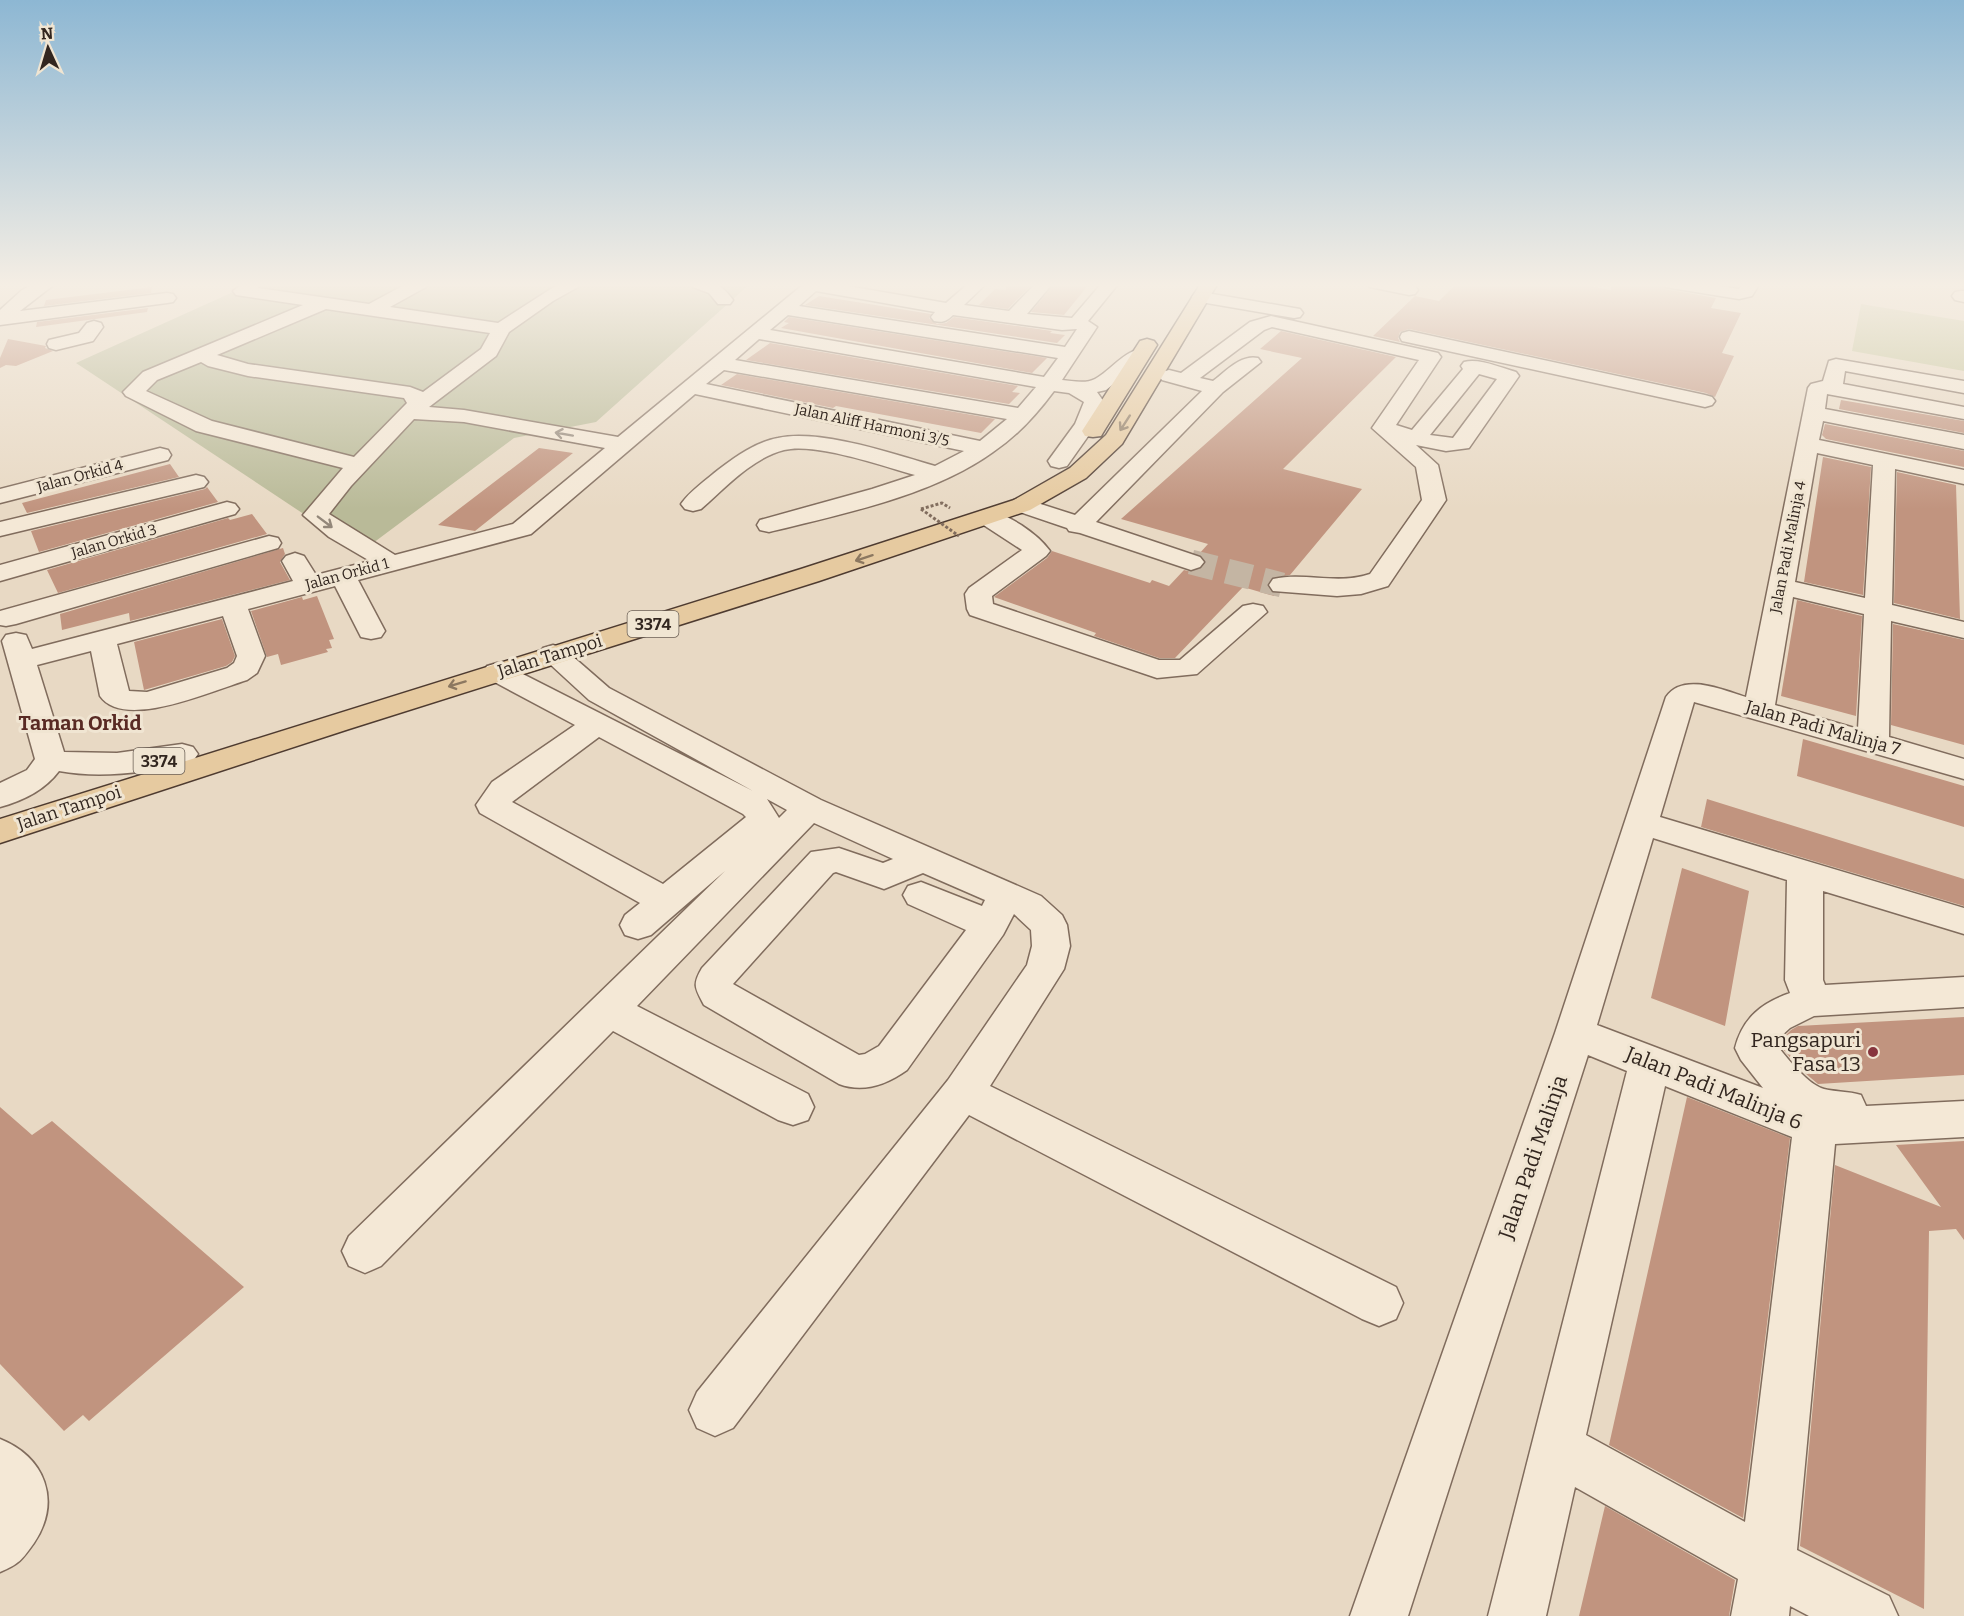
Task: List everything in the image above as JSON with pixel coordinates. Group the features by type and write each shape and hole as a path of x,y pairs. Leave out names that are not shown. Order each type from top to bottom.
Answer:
{"main road":[{"name":"Jalan Tampoi","path":"0,831 497,672 810,575 1022,505 1078,473 1114,439 1150,358"},
{"name":"Jalan Tampoi","path":"0,810 830,548 999,498 1044,474 1089,437 1153,358"}],"street":[{"path":"192,358 150,376 133,392 204,426 358,465"},
{"path":"209,358 248,370 410,393 416,396 413,409"},
{"path":"391,562 338,532 315,515 358,465 413,409 480,358"},
{"name":"Jalan Orkid 1","path":"23,660 522,529 725,358"},
{"path":"840,418 899,358"},
{"path":"901,358 1074,388 1089,395 1094,402 1085,425 1059,461"},
{"path":"769,525 917,482 984,448 1023,415 1052,384 1068,358"},
{"path":"1185,380 1214,358"},
{"path":"1383,428 1430,358"},
{"path":"1437,358 1509,376 1584,390"},
{"path":"1508,358 1705,400"},
{"path":"1078,526 1216,388 1251,362"},
{"path":"719,363 1023,415"},
{"path":"1074,388 1099,386 1149,363 1185,380 1216,388"},
{"name":"Jalan Padi Malinja 4","path":"1759,709 1818,388 1826,387 1836,365 1964,387"},
{"path":"1417,437 1475,367"},
{"path":"1383,428 1451,446 1461,443 1509,376"},
{"name":"Jalan Aliff Harmoni 3/5","path":"690,387 984,448"},
{"path":"1826,387 1964,413"},
{"path":"413,409 630,436"},
{"path":"1812,413 1964,442"},
{"path":"1282,585 1337,588 1361,586 1379,580 1434,500 1427,465 1383,428"},
{"path":"693,504 747,458 782,442 825,445 936,474"},
{"path":"1807,444 1964,477"},
{"name":"Jalan Orkid 4","path":"0,496 160,455"},
{"path":"1873,744 1884,461"},
{"path":"0,529 196,482"},
{"path":"1022,505 1078,526 1191,562"},
{"name":"Jalan Orkid 3","path":"0,573 227,509"},
{"path":"988,517 1030,543 1037,550 978,594 980,609 1157,669 1187,668 1253,612"},
{"path":"51,760 23,660 3,610 269,543"},
{"path":"295,561 308,584"},
{"path":"343,575 371,631"},
{"path":"1780,586 1964,630"},
{"path":"102,639 115,696 128,702 149,701 237,674 247,667 252,656 233,604"},
{"path":"554,654 599,694 809,808 920,857 998,910"},
{"path":"497,672 755,806 764,820 638,925"},
{"name":"Jalan Padi Malinja 7","path":"1681,697 1700,693 1964,769"},
{"name":"Jalan Padi Malinja","path":"1379,1616 1575,1033 1681,697"},
{"path":"597,724 503,790 492,805 666,902"},
{"path":"51,760 74,765 104,764 182,754"},
{"path":"0,796 38,777 51,760"},
{"path":"364,1251 610,1009 809,808"},
{"path":"1641,823 1964,921"},
{"path":"920,857 906,868 884,877 839,860 823,861 715,978 714,987 718,994 853,1072 864,1072 880,1067 893,1058 998,910"},
{"path":"1805,872 1804,980 1813,1001"},
{"path":"715,1410 963,1092 1045,969 1051,946 1049,925 1028,905 998,910 921,895"},
{"path":"1964,992 1813,1001 1794,1007 1763,1026 1756,1035 1755,1048 1780,1079 1814,1106 1836,1108 1964,1102"},
{"path":"610,1009 639,1028 793,1107"},
{"name":"Jalan Padi Malinja 6","path":"1575,1033 1815,1127 1964,1119"},
{"path":"1517,1616 1650,1062"},
{"path":"963,1092 1379,1303"},
{"path":"1760,1616 1768,1565 1815,1127"},
{"path":"1557,1448 1768,1565 1869,1616"},
{"path":"0,1465 21,1491 21,1514 0,1544"}],"path":[{"path":"942,503 921,509 958,536"}],"green space":[{"path":"86,358 667,358 596,422 514,438 361,552 76,363"},
{"path":"1894,358 1964,358 1964,371"}],"building":[{"path":"0,358 35,358 16,366 6,365 0,368"},
{"path":"859,358 1018,386 1012,392 1020,393 1009,404 746,360"},
{"path":"951,358 1047,358 1032,373"},
{"path":"1302,358 1395,358 1283,469 1362,489 1290,575 1271,578 1267,586 1271,592 1276,593 1274,596 1243,587 1175,658 1159,658 1094,636 1096,633 994,597 1047,558 1052,551 1150,583 1152,580 1169,586 1184,570 1192,572 1202,568 1206,562 1199,554 1208,544 1121,519"},
{"path":"1545,358 1733,358 1715,397 1706,393"},
{"path":"737,374 995,419 981,433 836,406 833,408 721,385"},
{"path":"1841,400 1964,421 1964,433 1839,409"},
{"path":"1825,424 1964,451 1964,467 1826,439 1822,435"},
{"path":"539,448 573,453 475,531 438,525"},
{"path":"1823,457 1871,467 1863,595 1804,582"},
{"path":"170,464 179,477 27,513 22,503"},
{"path":"1897,472 1956,485 1960,619 1894,603"},
{"path":"207,487 218,502 39,552 31,531 205,489"},
{"path":"252,514 267,534 58,593 47,570 228,518 230,520"},
{"path":"283,548 285,554 280,562 290,580 130,621 129,613 62,630 60,614"},
{"path":"317,596 334,639 329,640 332,648 326,649 328,652 281,665 278,654 267,657 251,611 302,597 303,600"},
{"path":"1797,600 1862,616 1856,716 1781,696"},
{"path":"222,619 235,656 232,662 226,666 144,690 134,642"},
{"path":"1893,624 1964,640 1964,745 1891,725"},
{"path":"1803,739 1964,786 1964,827 1797,776"},
{"path":"1707,799 1964,879 1964,906 1701,827"},
{"name":"Pangsapuri Fasa 13","path":"1682,868 1749,891 1725,1026 1651,998"},
{"name":"Pangsapuri Fasa 13","path":"1964,1017 1964,1075 1818,1084 1799,1068 1778,1043 1798,1026"},
{"path":"1687,1097 1790,1138 1743,1518 1609,1445"},
{"path":"0,1107 32,1135 52,1121 244,1287 89,1421 83,1415 64,1431 0,1364"},
{"path":"1964,1141 1964,1240 1956,1229 1929,1231 1924,1609 1800,1546 1835,1165 1941,1207 1896,1145"},
{"path":"1605,1506 1735,1580 1729,1616 1579,1616"}],"tunnel":[{"path":"1191,562 1282,585"}],"place":[{"name":"Pangsapuri Fasa 13","path":"1873,1052"}],"district":[{"name":"Taman Orkid","path":"80,723"}]}
